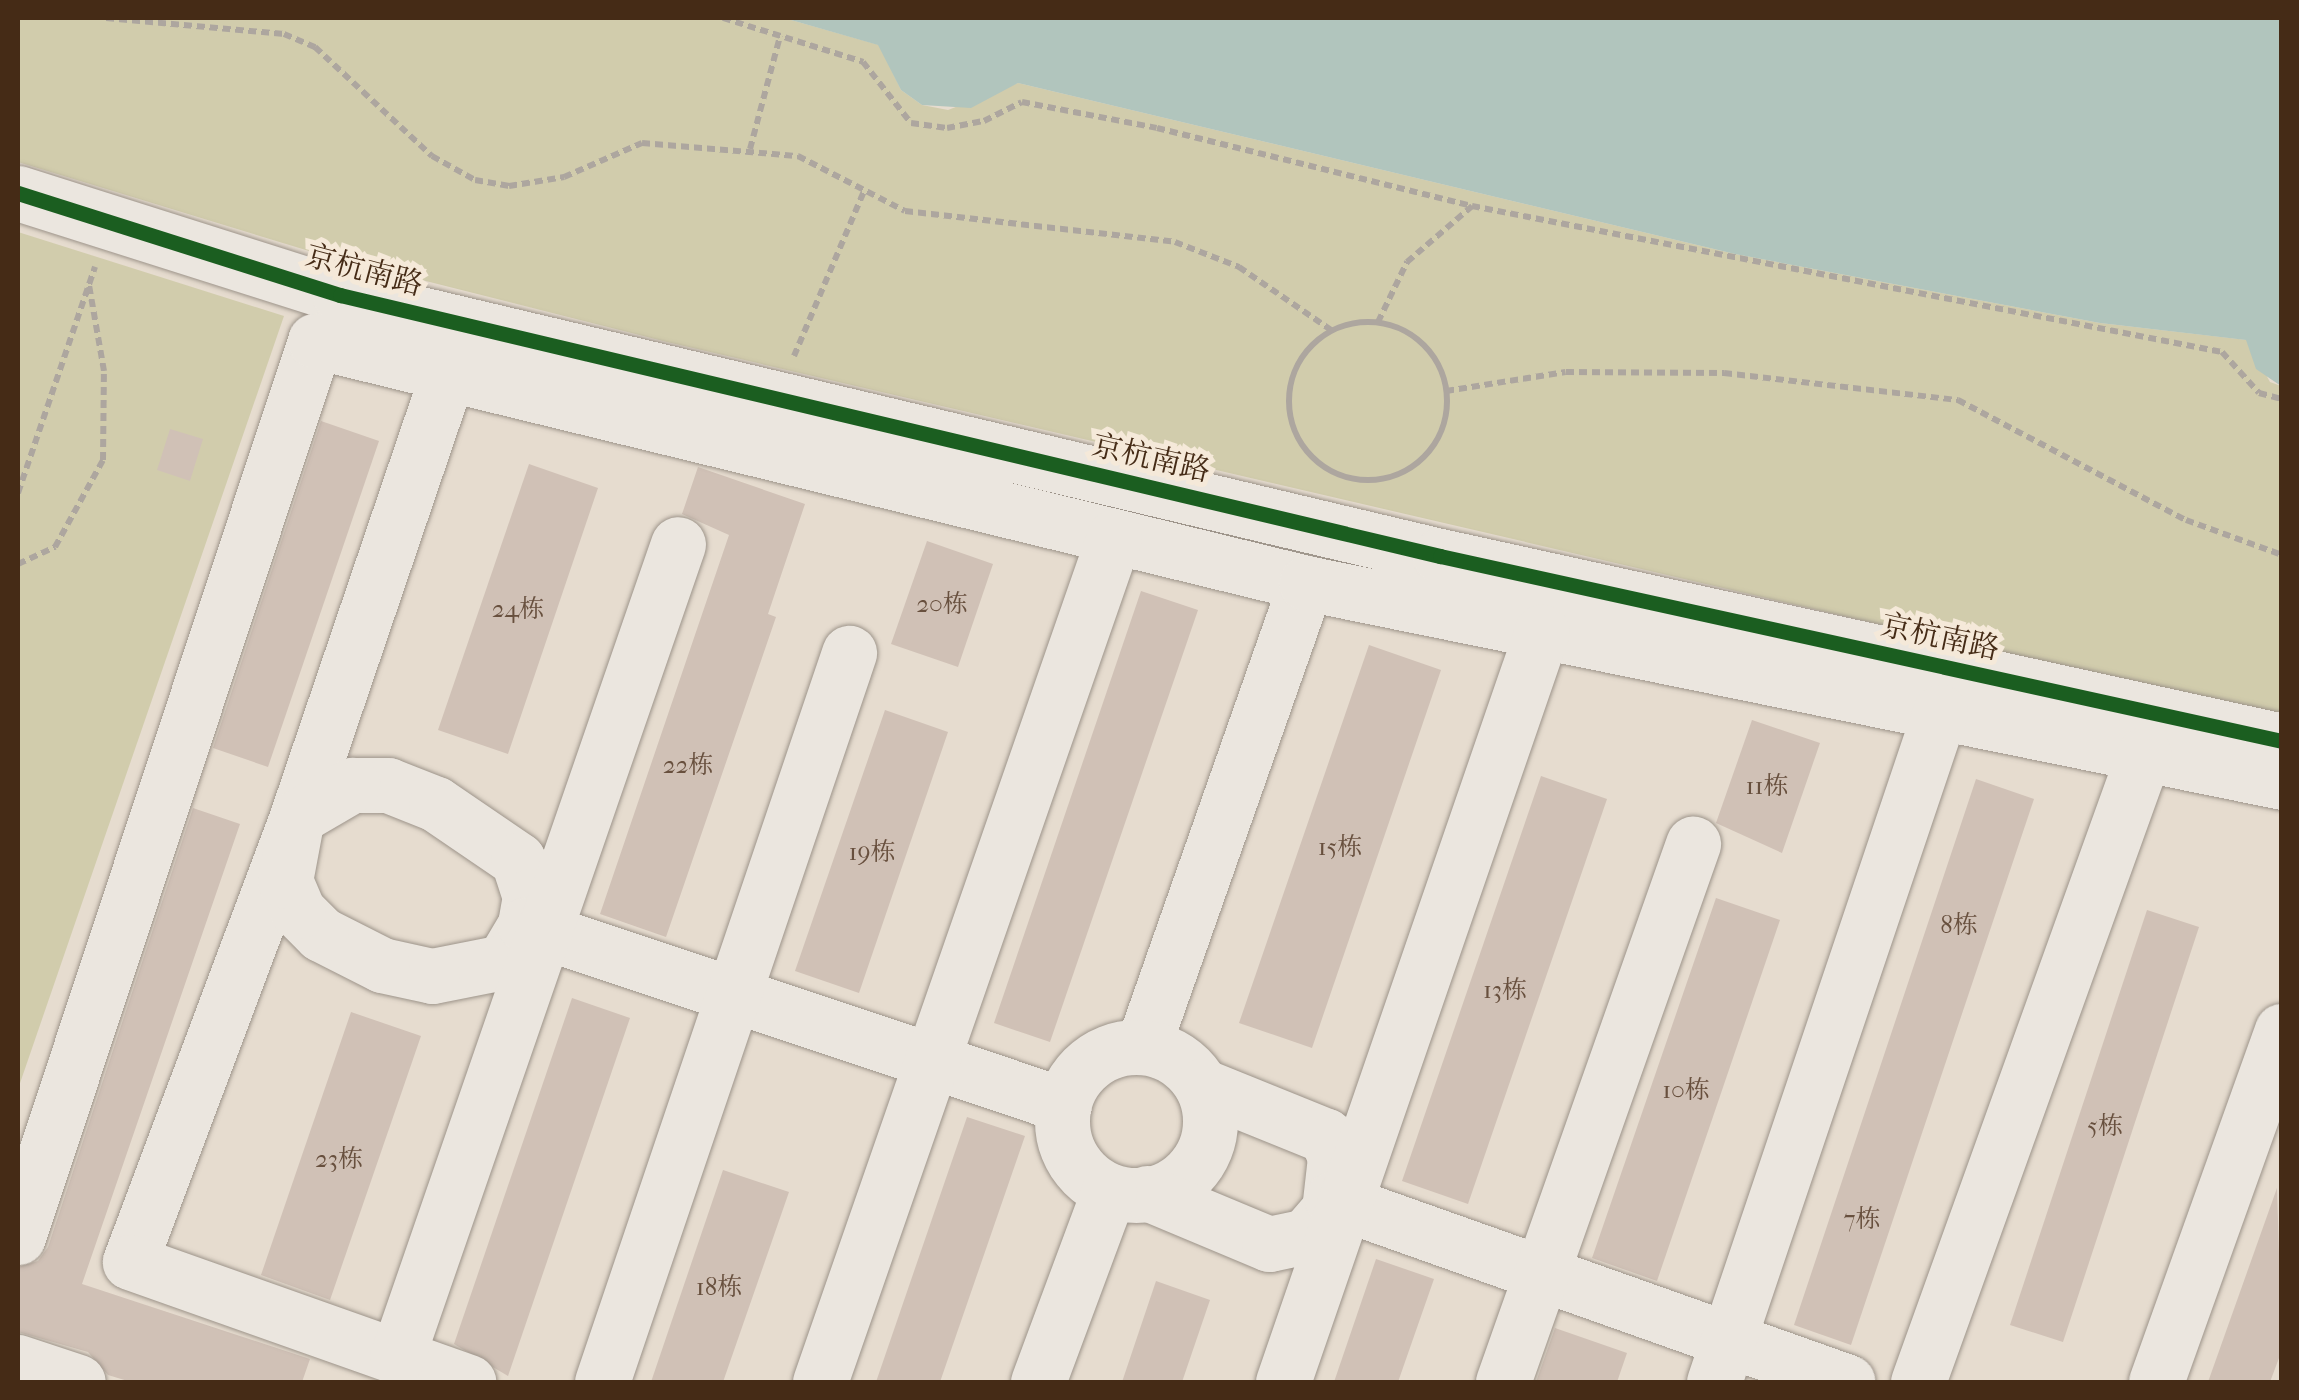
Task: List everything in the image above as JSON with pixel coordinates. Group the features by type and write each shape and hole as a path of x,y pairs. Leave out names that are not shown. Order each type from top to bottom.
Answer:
{"street":[{"name":"京杭南路","path":"18,194 340,295 1440,556 2282,741"},
{"path":"18,1237 315,341 1306,583 2282,782"},
{"path":"447,376 296,817 130,1262 468,1382"},
{"path":"820,1382 1114,538"},
{"path":"396,1357 534,929 678,544"},
{"path":"1142,1046 1306,583"},
{"path":"1284,1382 1339,1202 1542,631"},
{"path":"602,1382 848,652"},
{"path":"1722,1362 1940,712"},
{"path":"1918,1382 2144,754"},
{"path":"352,785 388,785 436,804 518,860 530,878 534,929 503,962 462,976 415,972 343,948 298,911 285,881 296,817 352,785"},
{"path":"1503,1382 1692,844"},
{"path":"534,929 1064,1106"},
{"path":"2156,1382 2282,1031"},
{"path":"1128,1192 1183,1180 1200,1160 1209,1123 1202,1086 1187,1066 1142,1046 1097,1058 1079,1072 1064,1106 1064,1140 1074,1162 1128,1192 1269,1244 1306,1236 1339,1202 1335,1158 1326,1136 1202,1086"},
{"path":"1038,1382 1128,1192"},
{"path":"1339,1202 1542,1274 1722,1362 1848,1382"},
{"path":"18,1362 78,1382"}],"path":[{"path":"106,18 284,34 315,46 432,156 475,180 509,186 564,177 642,143 798,156 864,191 930,217 1174,242 1239,268 1331,330"},
{"path":"723,18 863,62 912,123 966,125 1022,102 1472,206 2222,352 2259,393 2282,399"},
{"path":"750,149 780,36"},
{"path":"776,398 864,191"},
{"path":"1378,322 1407,262 1472,206"},
{"path":"18,493 111,223"},
{"path":"18,564 55,547 104,460 104,371 90,284"},
{"path":"1378,322 1425,346 1446,391 1435,443 1418,463 1394,476 1341,476 1317,462 1290,416 1297,366 1331,330 1378,322"},
{"path":"1446,391 1566,372 1724,374 1958,400 2186,520 2282,555"}],"shaded area":[{"path":"18,18 784,18 879,45 901,90 922,105 948,110 1018,83 1735,254 2100,323 2247,340 2270,382 2281,386 2281,718 667,342 319,254 18,162"},
{"path":"784,18 2281,18 2281,386 2256,369 2246,340 2100,323 1735,254 1018,83 971,108 922,105 901,90 878,45"},
{"path":"18,232 284,316 18,1089"}],"building":[{"path":"321,421 379,441 268,767 213,748"},
{"path":"170,429 203,439 190,481 157,470"},
{"path":"529,464 598,488 508,754 438,730"},
{"path":"698,467 805,504 768,614 776,617 666,937 600,914 729,535 682,514"},
{"path":"927,541 993,564 958,667 891,644"},
{"path":"1141,591 1198,610 1050,1042 994,1023"},
{"path":"1369,645 1441,670 1312,1048 1239,1023"},
{"path":"885,710 948,732 859,993 795,971"},
{"path":"1752,720 1820,743 1782,853 1716,823"},
{"path":"1541,776 1607,799 1468,1204 1402,1181"},
{"path":"1976,779 2034,799 1851,1345 1794,1325"},
{"path":"193,808 240,824 82,1284 310,1359 302,1382 131,1382 108,1375 88,1352 18,1332 18,1267 38,1261 48,1247"},
{"path":"1716,898 1780,920 1657,1281 1592,1258"},
{"path":"2147,910 2199,927 2063,1342 2010,1325"},
{"path":"572,998 630,1018 508,1376 454,1344"},
{"path":"351,1012 421,1036 330,1300 261,1275"},
{"path":"967,1117 1025,1136 940,1382 876,1382"},
{"path":"723,1170 789,1192 723,1382 651,1382"},
{"path":"2277,1188 2282,1350 2270,1382 2208,1382"},
{"path":"1376,1259 1434,1279 1398,1382 1334,1382"},
{"path":"1156,1281 1210,1300 1182,1382 1122,1382"},
{"path":"1555,1328 1627,1353 1617,1382 1536,1382"}],"cycle path":[{"path":"18,193 340,295 1440,556 2282,741"}]}
